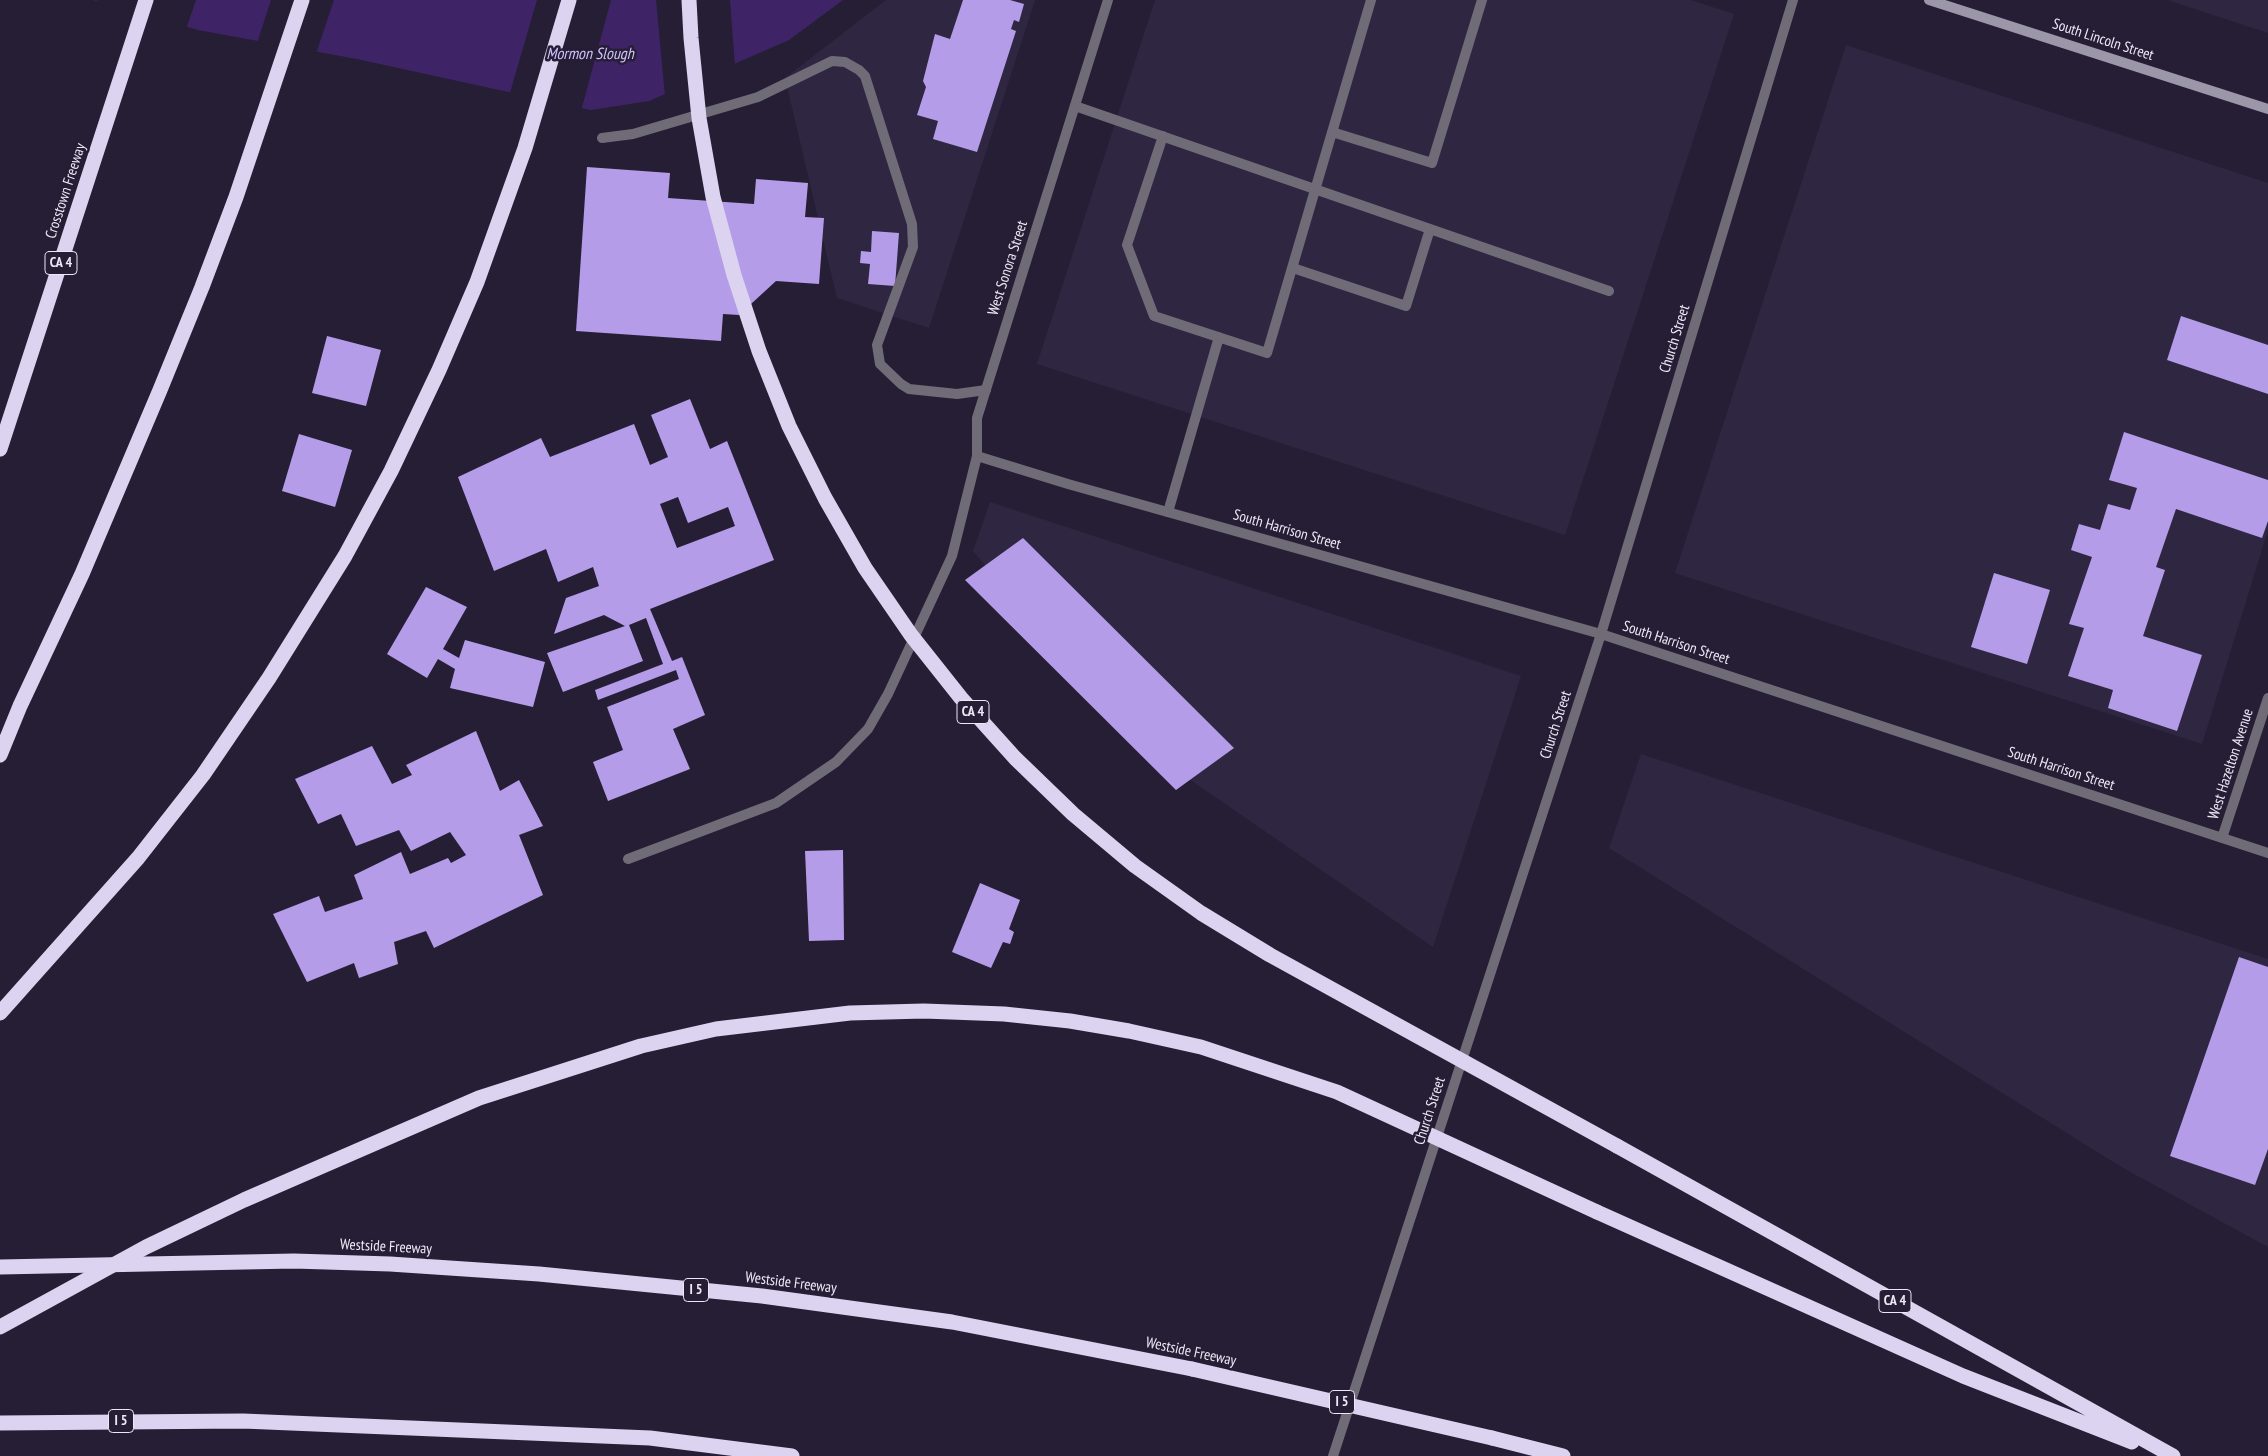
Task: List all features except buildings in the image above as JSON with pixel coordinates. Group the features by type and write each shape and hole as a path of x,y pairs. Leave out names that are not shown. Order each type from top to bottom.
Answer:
{"highway":[{"name":"Crosstown Freeway","path":"0,449 146,0"},
{"path":"0,755 20,706 82,574 160,390 236,197 302,0"},
{"path":"0,1013 138,858 203,775 270,678 345,556 390,471 439,370 477,282 526,148 569,0"},
{"name":"CA 4","path":"689,0 690,38 699,118 713,197 734,275 759,351 789,426 825,498 865,568 911,635 961,698 1015,758 1073,814 1135,866 1201,913 1270,955 2173,1456"},
{"path":"0,1327 146,1247 244,1200 479,1098 641,1046 716,1029 850,1013 924,1011 1004,1014 1129,1030 1201,1047 1336,1092 1597,1212 1963,1376 2168,1456"},
{"name":"Westside Freeway","path":"0,1267 294,1260 539,1274 762,1296 952,1322 1192,1369 1563,1456"},
{"name":"I 5","path":"0,1423 243,1421 650,1438 792,1456"}],"street":[{"name":"West Sonora Street","path":"628,859 776,803 836,762 868,730 888,694 952,556 977,456 977,418 1108,0"},
{"path":"1163,136 1127,245 1154,316 1267,353 1371,0"},
{"path":"1332,132 1432,163 1482,0"},
{"name":"Church Street","path":"1334,1456 1601,634 1793,0"},
{"name":"South Lincoln Street","path":"1929,0 2268,109"},
{"path":"602,138 633,134 758,97 832,61 845,62 859,70 865,76 912,224 913,247 877,345 880,364 890,375 909,389 957,394 986,390"},
{"path":"1075,106 1609,291"},
{"path":"1293,268 1406,306 1430,229"},
{"path":"1168,512 1219,337"},
{"name":"South Harrison Street","path":"977,456 1068,484 1601,634 2268,853"},
{"name":"West Hazelton Avenue","path":"2222,838 2268,698"}],"shaded area":[{"path":"886,0 1035,0 929,328 837,298 785,78"},
{"path":"1155,0 1691,0 1734,14 1565,535 1037,364"},
{"path":"2168,0 2268,0 2268,33"},
{"path":"1846,45 2268,183 2268,530 2202,744 1675,573"},
{"path":"990,502 1521,676 1433,947 1131,739 973,551"},
{"path":"1641,754 2268,959 2268,1247 2123,1168 1609,848"}],"water":[{"name":"Mormon Slough","path":"93,0 843,0 789,40 649,101 591,110 357,59 198,30"}],"pier":[{"path":"97,0 196,0 186,29 96,3"},
{"path":"271,0 334,0 316,54 257,43"},
{"path":"537,0 611,0 581,111 509,96"},
{"path":"656,0 730,0 735,66 665,97"}]}
